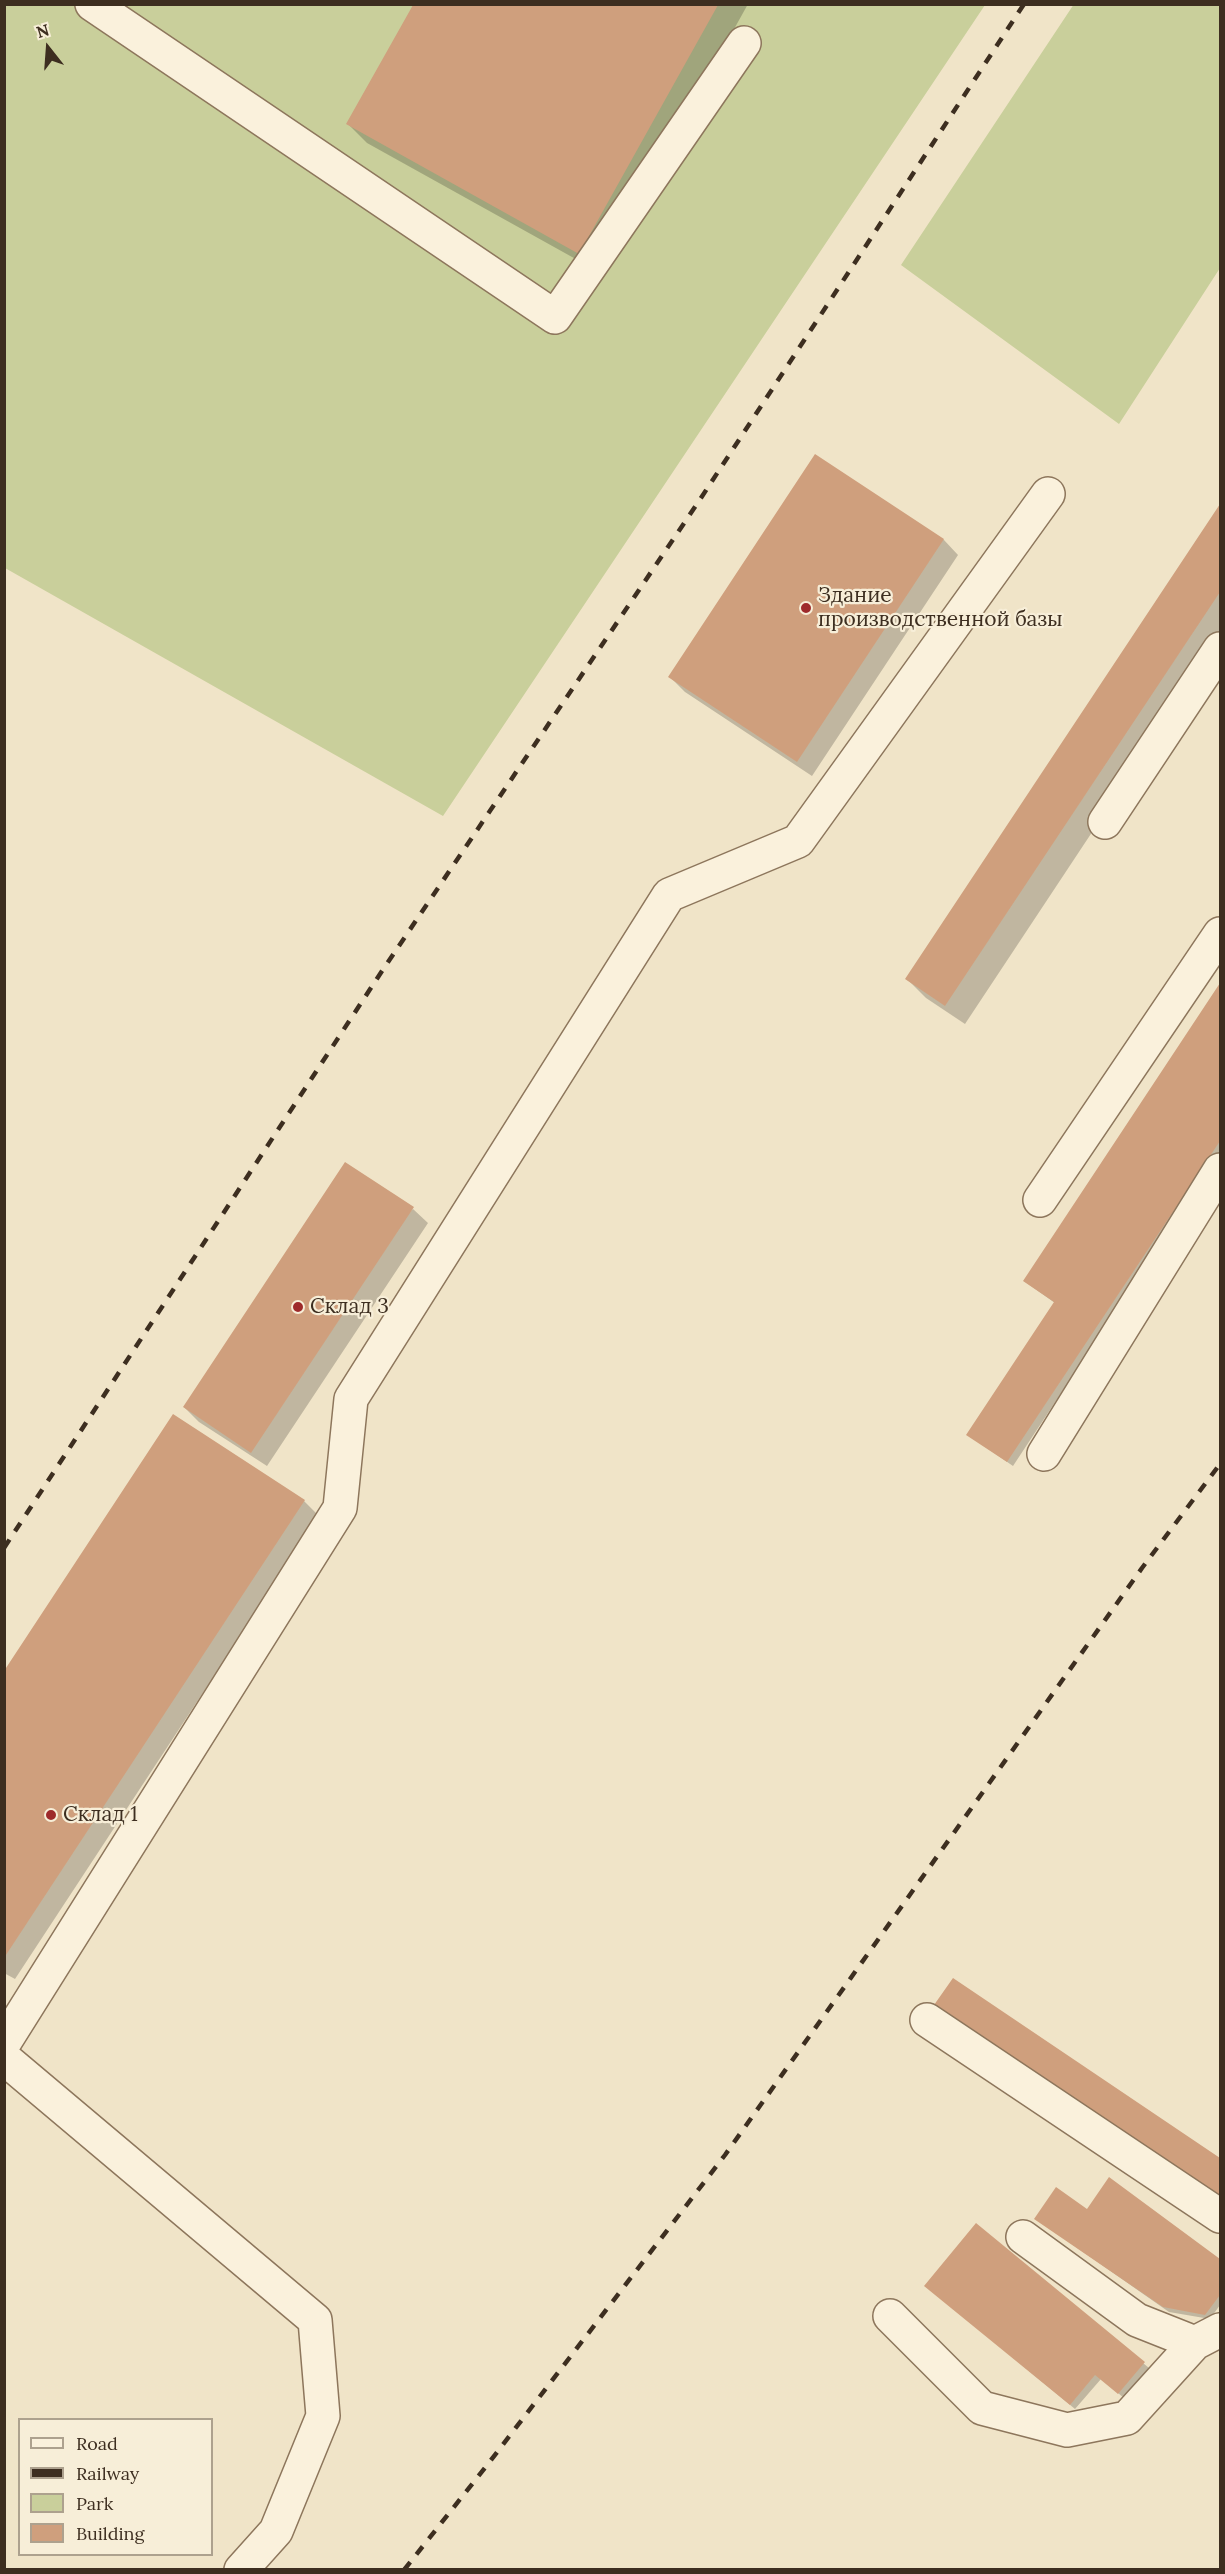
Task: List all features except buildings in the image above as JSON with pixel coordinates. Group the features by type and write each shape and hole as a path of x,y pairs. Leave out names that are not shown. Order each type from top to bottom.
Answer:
{"lane":[{"path":"92,4 555,317 744,43"},
{"path":"4,2043 340,1508 351,1399 669,895 798,841 1048,494"},
{"path":"1105,822 1221,650"},
{"path":"1040,1200 1221,934"},
{"path":"1044,1455 1221,1170"},
{"path":"927,2020 1221,2216"},
{"path":"4,2058 315,2320 323,2416 276,2531 242,2570"},
{"path":"1023,2237 1137,2320 1208,2336"},
{"path":"890,2316 982,2408 1067,2430 1127,2418 1208,2336"}],"green space":[{"path":"1074,4 1220,5 1220,268 1119,424 901,265"},
{"path":"4,5 985,5 443,816 5,568"}],"railway":[{"path":"4,1548 382,971 699,501 1024,4"},
{"path":"404,2570 725,2155 1142,1568 1220,1464"}],"place":[{"name":"Здание производственной базы","path":"806,608"},
{"name":"Склад 3","path":"298,1307"},
{"name":"Склад 1","path":"51,1815"}]}
